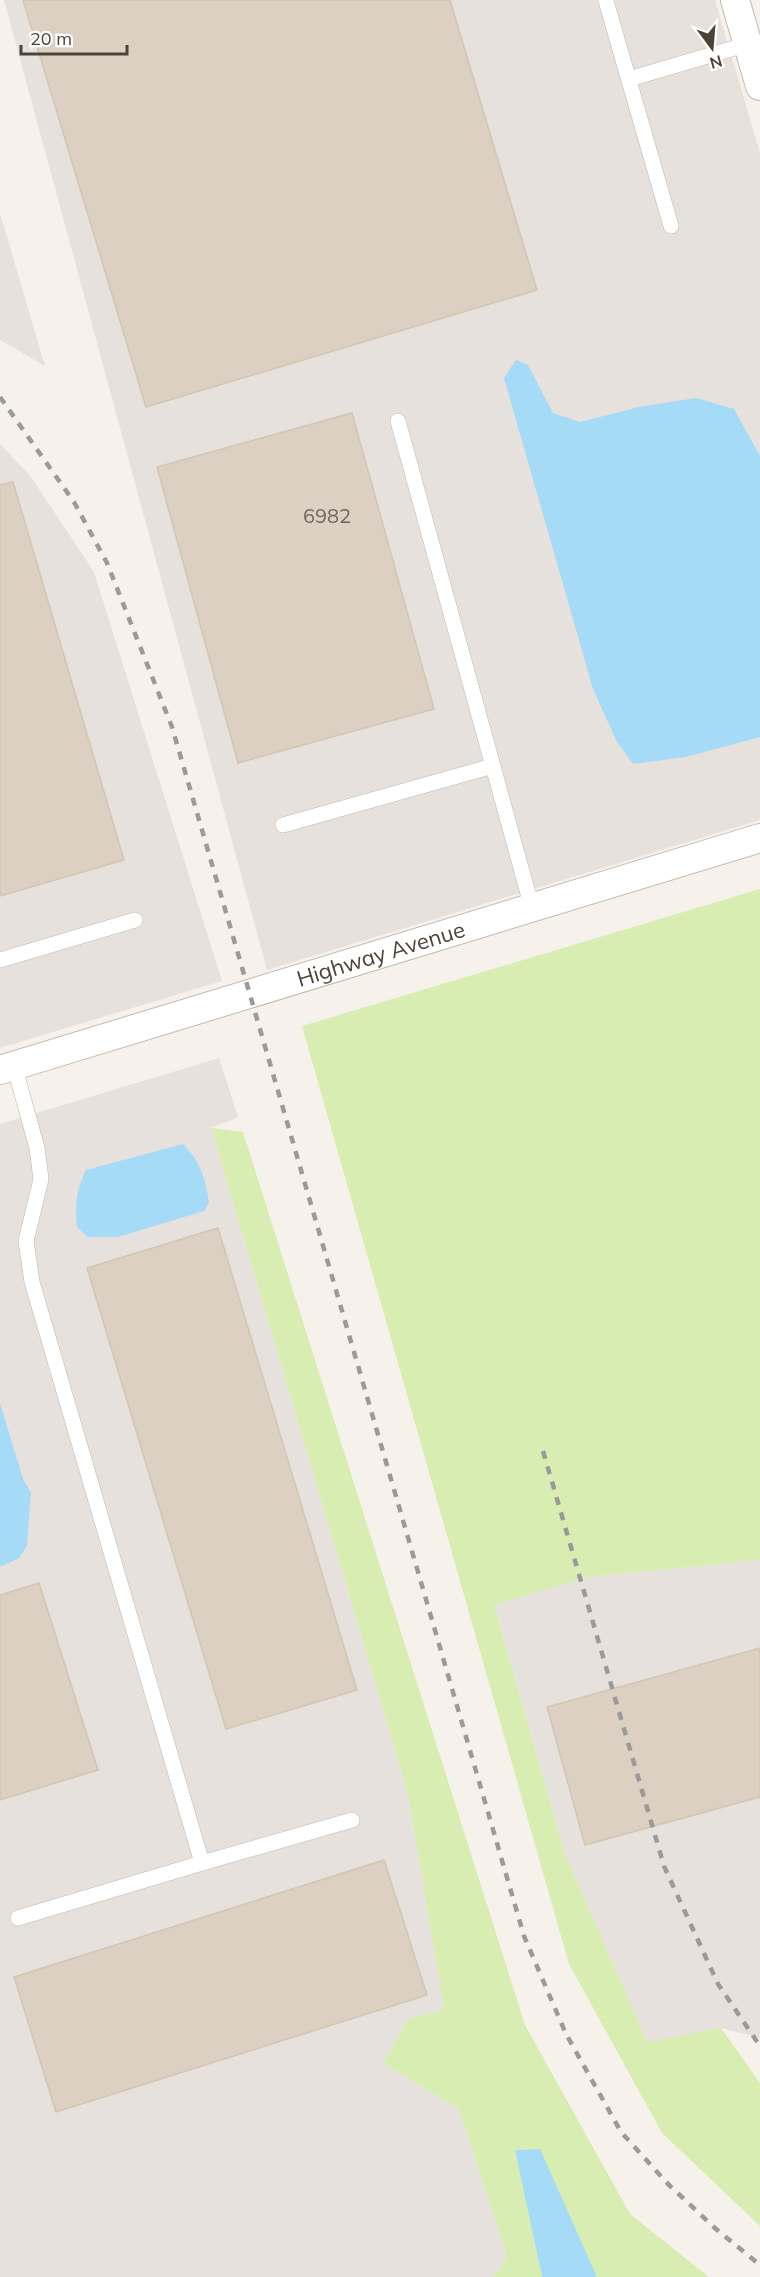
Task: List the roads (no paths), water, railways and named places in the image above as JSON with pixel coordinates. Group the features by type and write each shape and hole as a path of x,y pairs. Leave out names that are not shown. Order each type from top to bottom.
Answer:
{"street":[{"path":"735,0 760,86"},
{"name":"Highway Avenue","path":"7,1067 760,838"}],"lane":[{"path":"606,1 671,226"},
{"path":"629,79 748,44"},
{"path":"398,421 532,908"},
{"path":"283,825 493,766"},
{"path":"0,960 135,920"},
{"path":"7,1067 37,1148 42,1179 26,1241 32,1282 202,1863"},
{"path":"18,1918 352,1820"}],"water":[{"path":"516,360 528,365 553,413 580,422 639,407 696,398 734,409 760,456 760,737 686,757 633,764 617,742 593,689 504,378"},
{"path":"183,1144 198,1164 204,1178 209,1203 204,1211 118,1237 88,1237 77,1227 77,1197 86,1170"},
{"path":"0,1403 23,1479 31,1493 27,1546 19,1558 0,1567"},
{"path":"540,2149 597,2277 542,2277 515,2150"}],"railway":[{"path":"0,397 74,502 107,563 172,727 524,1936 566,2034 621,2132 669,2185 716,2229 760,2265"},
{"path":"543,1451 664,1866 718,1984 760,2046"}]}
